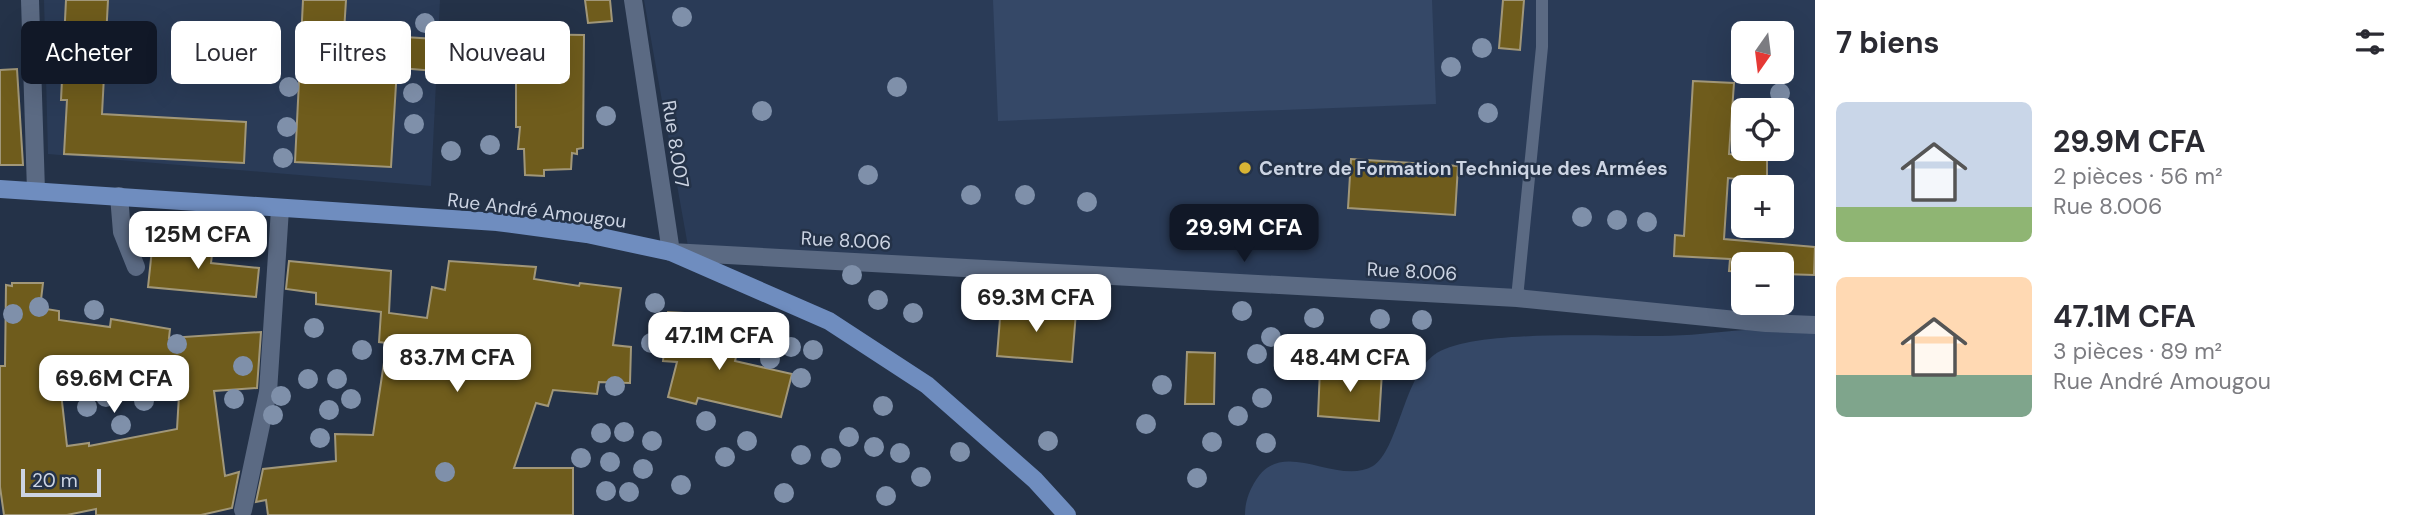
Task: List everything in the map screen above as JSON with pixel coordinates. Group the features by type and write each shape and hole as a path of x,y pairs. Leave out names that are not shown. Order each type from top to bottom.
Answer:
{"main road":[{"name":"Rue André Amougou","path":"0,190 496,222 587,234 671,252 829,321 927,385 1035,480 1067,515"}],"street":[{"path":"30,0 36,191"},
{"name":"Rue 8.007","path":"633,0 671,252"},
{"path":"119,197 122,232 136,267"},
{"path":"243,510 268,392 280,209"},
{"name":"Rue 8.006","path":"671,252 1517,298 1815,325"}],"lane":[{"path":"1517,298 1542,47 1542,0"}],"shaded area":[{"path":"44,0 440,0 439,21 425,21 425,84 436,84 431,186 48,154 46,84 157,84 157,21 45,21"},
{"name":"Centre de Formation Technique des Armées","path":"644,0 1815,0 1815,318 1764,315 1794,315 1794,252 1731,252 1731,313 689,252"},
{"path":"993,0 1432,0 1436,104 998,121"},
{"path":"1745,330 1815,331 1815,515 1245,515 1248,497 1256,480 1267,468 1281,462 1343,471 1359,471 1373,466 1382,458 1389,445 1415,380 1424,365 1434,355 1452,346 1508,337 1671,336"}],"building":[{"path":"66,0 108,0 107,21 65,21"},
{"path":"303,0 346,0 345,21 302,21"},
{"path":"585,0 610,0 612,21 588,23"},
{"path":"1503,0 1524,0 1520,50 1499,48"},
{"path":"570,35 584,35 583,148 577,149 577,154 572,153 571,169 544,170 544,176 525,175 524,149 518,149 520,127 516,127 516,84 570,84"},
{"path":"411,37 425,38 425,70 411,69"},
{"path":"17,69 23,165 0,165 0,70"},
{"path":"1693,81 1731,83 1734,84 1731,98 1731,161 1767,161 1767,175 1731,175 1731,178 1728,178 1724,239 1815,247 1814,275 1794,274 1794,252 1731,252 1731,271 1730,259 1674,256 1675,235 1684,236"},
{"path":"62,84 104,84 102,114 246,122 244,163 64,154 67,100 61,100"},
{"path":"299,84 396,84 391,167 295,162"},
{"path":"1351,159 1458,166 1455,215 1348,208"},
{"path":"153,240 213,247 211,263 259,268 256,297 148,287"},
{"path":"289,261 391,271 389,313 427,318 432,287 445,290 449,261 536,267 534,279 579,286 580,283 621,288 613,345 631,347 630,383 599,382 597,394 553,390 548,406 536,403 514,468 573,468 573,515 268,515 266,500 256,502 263,469 336,461 335,434 373,435 387,343 379,342 381,312 316,304 316,293 286,289"},
{"path":"12,283 43,283 40,308 59,311 59,320 110,327 111,319 170,329 169,338 261,332 257,388 214,391 225,476 239,472 232,508 201,515 96,515 96,509 67,515 4,515 0,487 0,366 5,366 6,285 12,286","holes":["136,368 176,374 179,395 177,429 89,446 89,443 67,446 59,375 94,382 95,376 133,385"]},
{"path":"1001,306 1076,312 1072,362 997,356"},
{"path":"668,312 700,314 696,344 737,353 735,361 792,374 781,417 698,398 696,404 668,397 677,362 663,361"},
{"path":"1187,352 1215,353 1214,404 1185,404"},
{"path":"1320,369 1382,372 1379,421 1318,416"}],"place":[{"name":"Centre de Formation Technique des Armées","path":"1245,168"}]}
